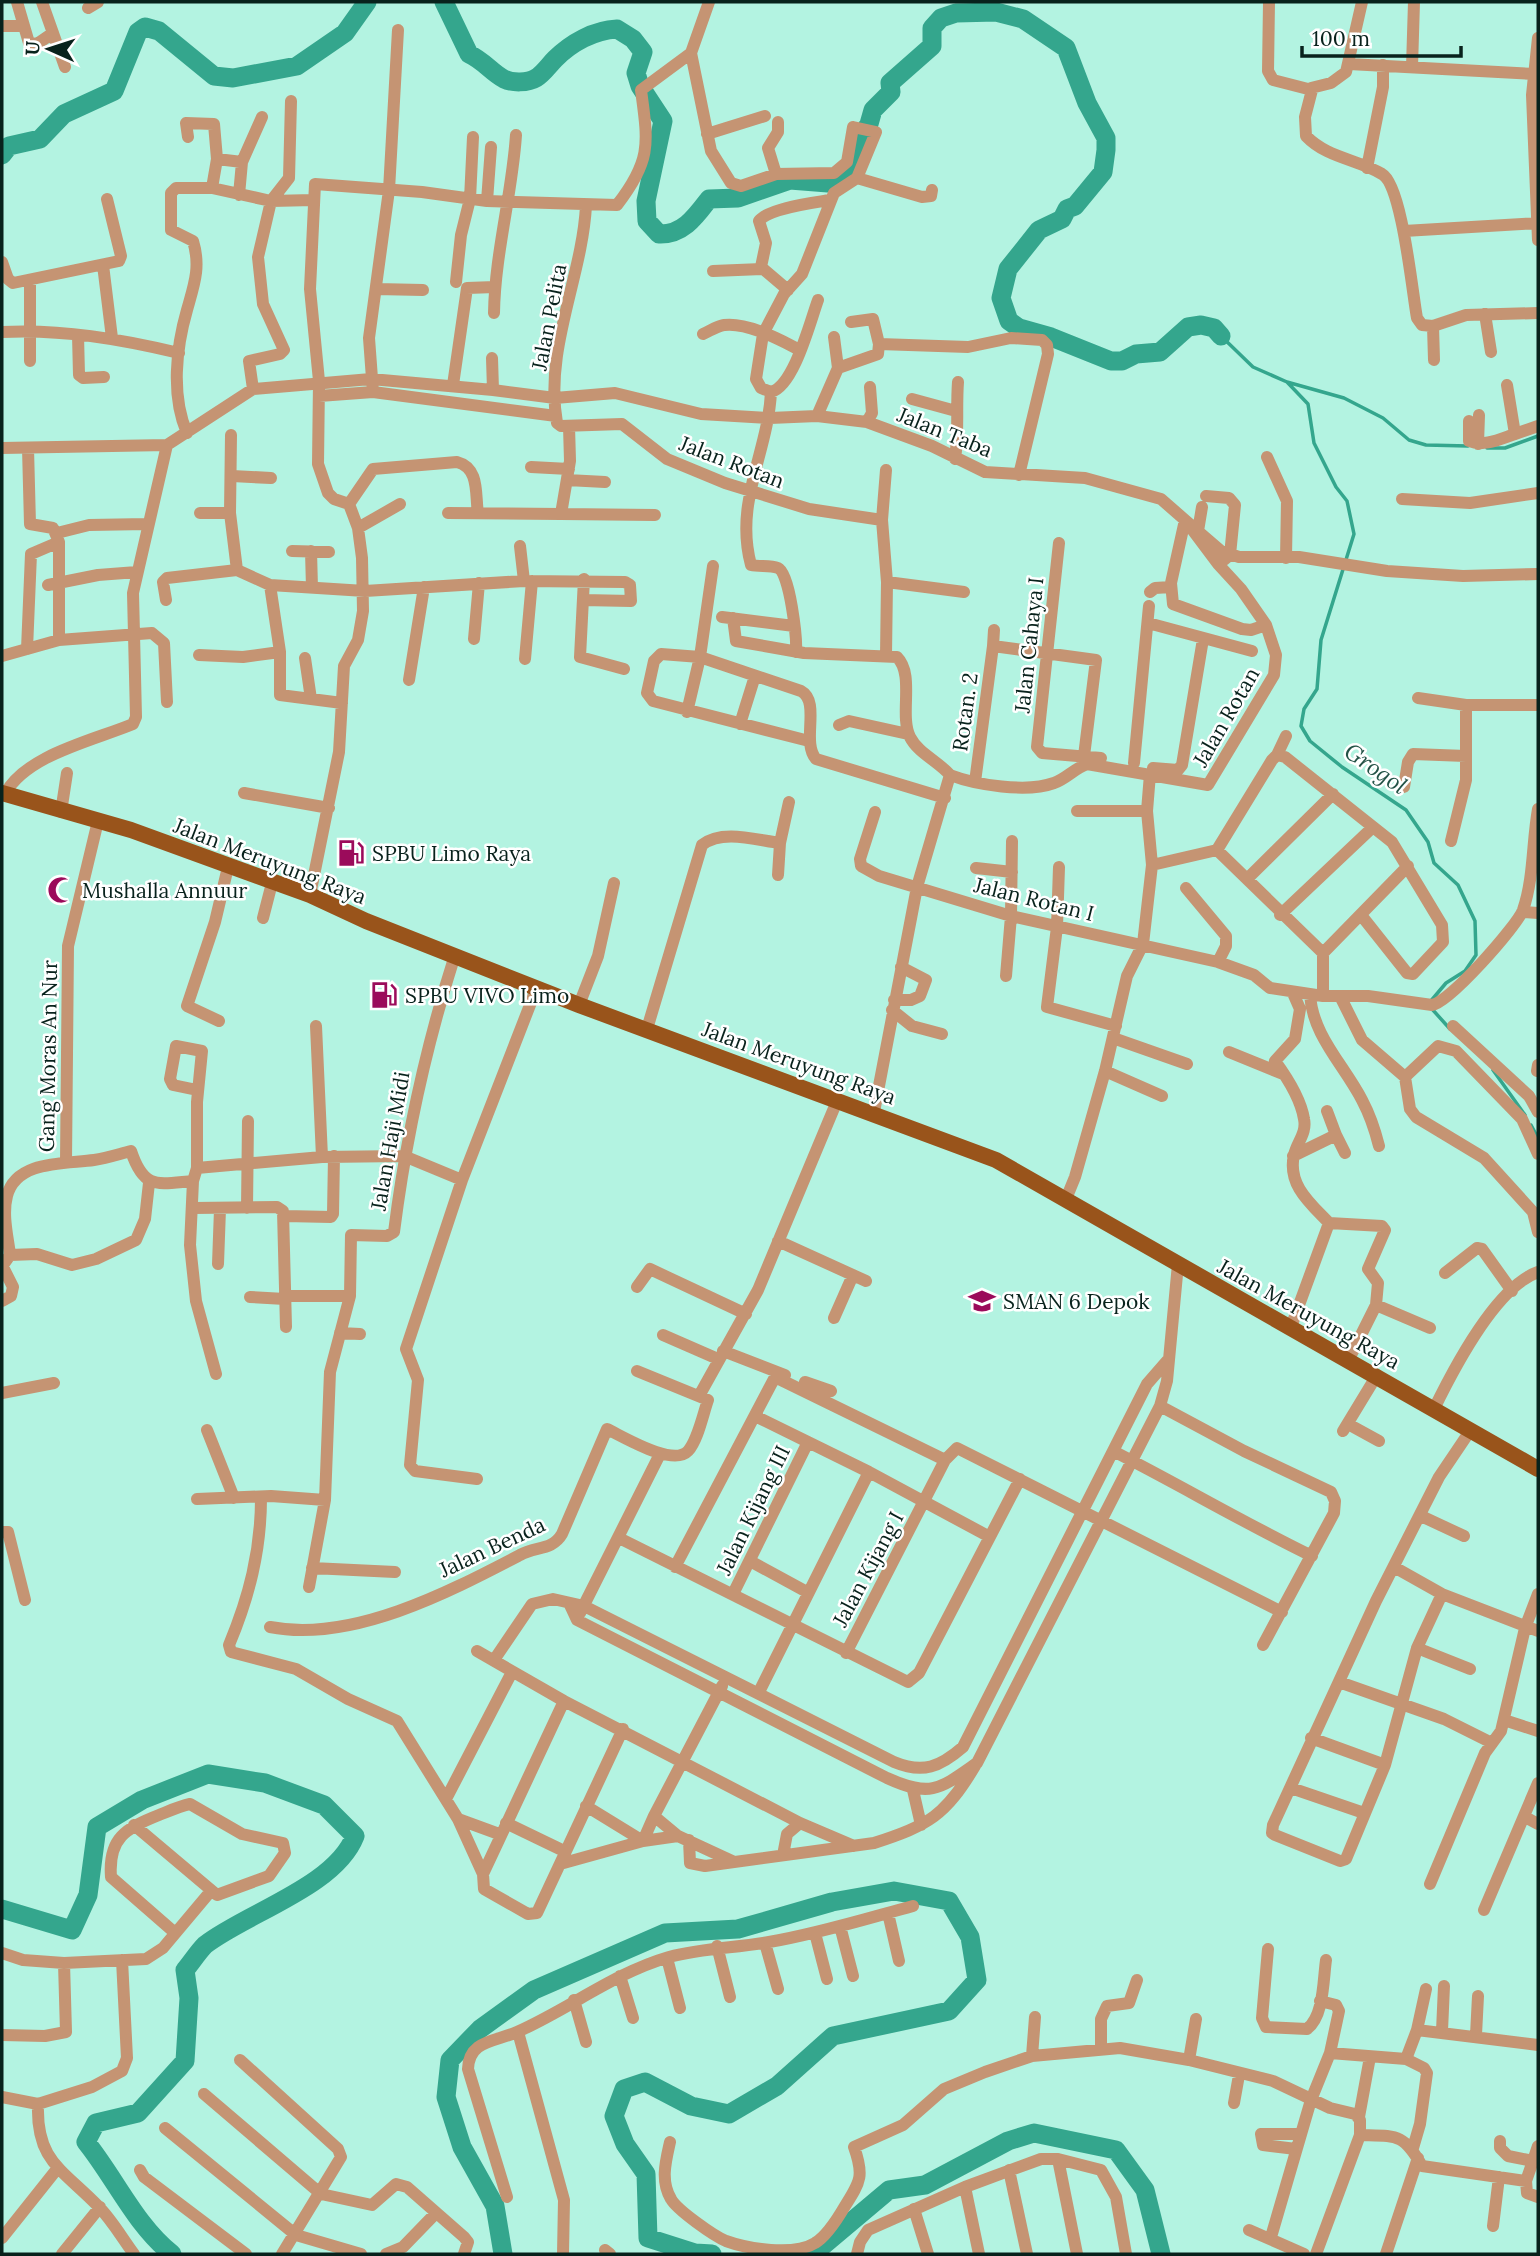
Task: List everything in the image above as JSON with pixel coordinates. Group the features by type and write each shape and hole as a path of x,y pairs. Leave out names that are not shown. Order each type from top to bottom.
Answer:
{"main road":[{"name":"Jalan Meruyung Raya","path":"3,793 131,830 310,895 579,1005 648,1028 836,1101 874,1112 996,1160 1538,1469"}],"street":[{"path":"17,2 32,44 53,33"},
{"path":"42,2 65,67"},
{"path":"709,2 691,54 711,151 735,186 750,185 776,174 832,186"},
{"path":"1269,2 1267,62 1270,77 1311,88 1331,83 1346,72 1362,2"},
{"path":"1412,67 1414,2"},
{"path":"2,26 24,26"},
{"path":"372,386 369,338 390,190 398,30"},
{"path":"1538,38 1532,148 1537,187 1538,240"},
{"path":"349,504 334,499 321,475 317,453 319,382 310,289 315,184 487,201 617,205 637,179 646,149 647,132 641,90 691,54"},
{"path":"1349,64 1535,74"},
{"path":"1367,168 1383,87 1383,65"},
{"path":"1311,88 1305,117 1306,135 1341,159 1390,180 1404,231 1417,318 1422,325 1433,326 1466,315 1538,313"},
{"path":"253,389 249,361 280,354 284,350 267,319 260,287 258,257 271,201 289,178 291,101"},
{"path":"707,134 765,116"},
{"path":"239,195 242,162 262,117"},
{"path":"776,174 768,148 778,132 778,122"},
{"path":"188,137 186,123 214,124 217,159 212,188"},
{"path":"771,392 761,388 756,382 763,334 788,290 802,274 838,170 846,162 852,129 858,127 872,130 876,134 857,178"},
{"path":"494,313 497,261 510,202 516,135"},
{"path":"456,282 461,235 470,199 473,137"},
{"path":"487,201 491,147"},
{"path":"217,159 242,162"},
{"path":"762,269 766,243 760,218 794,207 832,186 857,178 922,197 931,197 932,190"},
{"path":"187,433 178,409 178,353 187,310 195,290 197,257 193,241 171,230 170,193 176,188 212,188 271,201 313,200"},
{"path":"2,262 10,282 30,281 103,265 121,258 107,199"},
{"name":"Jalan Pelita","path":"556,416 560,340 583,248 586,206"},
{"path":"1404,231 1537,223"},
{"path":"103,265 111,338"},
{"path":"713,271 762,269 788,290"},
{"path":"30,281 30,361"},
{"path":"453,385 467,288 495,287"},
{"path":"376,289 423,290"},
{"path":"771,392 783,385 800,350 818,300"},
{"path":"1489,314 1491,352"},
{"path":"838,368 876,356 879,344 873,319 851,322"},
{"path":"704,334 725,324 763,334 800,350"},
{"path":"1433,326 1434,360"},
{"path":"2,332 30,331 111,338 178,353"},
{"path":"78,335 79,375 83,378 104,377"},
{"path":"817,416 838,368 834,337"},
{"path":"879,344 985,345 1011,338 1042,340 1047,345 1048,354 1015,475"},
{"path":"492,358 492,390"},
{"path":"2,448 167,444 253,389 319,382 372,386 556,416 559,425 569,426 568,475 561,514"},
{"path":"955,459 959,429 956,411 958,382"},
{"name":"Jalan Taba","path":"372,386 453,385 555,398 615,393 701,414 769,418 817,416 867,422 932,446 985,472 1015,475"},
{"path":"1507,385 1515,434"},
{"path":"319,396 372,386"},
{"path":"867,422 872,414 870,387"},
{"path":"771,392 769,418 745,512 750,564 776,568 783,572 794,626 796,652"},
{"path":"912,399 956,411"},
{"path":"1474,418 1478,444 1538,426"},
{"name":"Jalan Rotan","path":"569,426 622,424 667,459 725,483 808,509 883,520"},
{"path":"231,435 230,513 237,570"},
{"path":"3,793 14,778 29,766 133,724 136,717 132,606 147,524 167,444"},
{"path":"28,448 30,524 53,528 58,537 54,584 59,640"},
{"path":"1267,457 1287,501 1286,558"},
{"path":"349,504 373,469 457,461 466,465 473,473 478,513"},
{"path":"530,467 605,482"},
{"path":"886,470 883,520 887,582 886,655"},
{"name":"Jalan Rotan","path":"950,775 993,786 1044,785 1055,783 1087,764 1199,786 1213,783 1274,675 1276,655 1266,625 1241,589 1218,564 1185,520 1161,499 1135,489 1085,478 1015,475"},
{"path":"232,476 271,478"},
{"path":"1402,499 1470,503 1538,493"},
{"path":"1198,531 1204,502 1233,500 1230,555"},
{"path":"358,528 400,503"},
{"path":"310,895 339,752 344,666 358,640 365,591 358,528 349,504"},
{"path":"200,513 230,513"},
{"path":"449,513 655,515"},
{"path":"1266,625 1251,630 1242,629 1175,607 1171,587 1185,520 1230,555 1337,561 1387,571 1463,576 1538,574"},
{"path":"27,649 31,554 58,537 89,525 147,524"},
{"name":"Jalan Cahaya I","path":"1059,543 1039,751 1084,756"},
{"path":"520,545 528,581 525,659"},
{"path":"292,551 329,552"},
{"path":"310,551 312,588"},
{"path":"1218,564 1230,555"},
{"path":"687,712 700,657 713,566"},
{"path":"166,600 163,582 167,578 237,570 270,585 365,591 584,579 627,582 632,599 583,600"},
{"path":"54,584 98,575 137,572"},
{"path":"584,579 580,657 624,669"},
{"path":"887,582 964,592"},
{"path":"474,639 479,583"},
{"path":"270,585 280,652 280,695 342,703"},
{"path":"409,680 424,587"},
{"path":"1150,592 1155,588 1171,587"},
{"path":"1134,763 1149,606"},
{"path":"794,626 728,617 736,641 796,652 886,655 900,660 908,734 917,748 950,775 917,887 874,1112"},
{"path":"1148,623 1252,651"},
{"name":"Rotan. 2","path":"975,782 994,629"},
{"path":"2,656 59,640 152,633 163,639 167,702"},
{"path":"1084,756 1134,763 1164,771 1178,770 1184,760 1203,639"},
{"name":"Rotan. 2","path":"993,646 1096,660 1084,756"},
{"path":"199,655 243,657 280,652"},
{"path":"809,741 687,712 649,699 647,693 654,661 662,654 700,657 805,693 809,700 809,741 816,760 945,798"},
{"path":"305,658 311,699"},
{"path":"740,724 755,676"},
{"path":"1419,698 1466,705 1538,705"},
{"path":"1451,841 1463,797 1466,705"},
{"path":"839,725 849,721 908,734"},
{"path":"1152,865 1217,850 1277,755 1286,736"},
{"path":"1404,787 1408,762 1413,754 1466,755"},
{"path":"1277,755 1285,757 1392,842 1442,925 1443,942 1413,974 1402,971 1361,915"},
{"path":"61,811 67,773"},
{"path":"1066,1199 1075,1177 1105,1071 1127,976 1143,944 1152,865 1147,811 1150,775"},
{"path":"244,793 329,808"},
{"path":"1247,879 1333,794"},
{"path":"778,874 780,843 789,802"},
{"path":"1306,994 1427,1004 1442,1002 1468,979 1522,912 1538,809"},
{"path":"1077,811 1147,811"},
{"name":"Jalan Rotan I","path":"875,812 860,859 861,866 879,876 1012,916 1218,962 1254,975 1270,988 1306,994"},
{"name":"Gang Moras An Nur","path":"5,1262 7,1195 16,1179 47,1163 66,1162 68,946 98,821"},
{"path":"1280,915 1372,828"},
{"path":"648,1028 702,845 711,838 732,837 780,843"},
{"path":"1006,976 1012,916 1012,841"},
{"path":"1217,850 1280,915 1323,953"},
{"path":"1349,1359 1376,1305 1378,1283 1367,1272 1384,1228 1329,1223 1300,1192 1296,1184 1293,1156 1302,1137 1304,1117 1276,1057 1295,1039 1300,1009 1323,953 1408,866"},
{"path":"219,1021 187,1006 215,922 228,867"},
{"path":"1059,867 1057,927 1048,1007 1115,1032 1186,1064"},
{"path":"975,868 1012,872"},
{"path":"263,918 272,883"},
{"path":"579,1005 598,956 614,883"},
{"path":"1186,888 1226,936 1226,946 1218,962"},
{"path":"1522,912 1538,913"},
{"name":"Jalan Haji Midi","path":"309,1587 324,1500 330,1372 350,1296 351,1235 387,1236 394,1232 404,1156 425,1058 455,955"},
{"path":"893,1005 920,996 926,980 901,967"},
{"path":"477,1479 415,1471 408,1457 418,1380 406,1349 407,1339 418,1318 424,1290 462,1180 537,987"},
{"path":"1306,994 1318,1028 1361,1098 1379,1146"},
{"path":"1340,996 1362,1040 1405,1077 1410,1110 1416,1117 1484,1158 1536,1209 1538,1232"},
{"path":"893,1005 912,1026 942,1034"},
{"path":"285,1216 331,1217 333,1214 316,1026"},
{"path":"1453,1026 1529,1096 1538,1112"},
{"path":"1405,1077 1438,1046 1456,1051 1522,1119 1538,1154"},
{"path":"1229,1052 1283,1074"},
{"path":"1105,1071 1162,1096"},
{"path":"197,1090 197,1168 193,1181 194,1208 190,1245 196,1301 216,1374"},
{"path":"699,1396 720,1355 746,1314 836,1101"},
{"path":"1327,1111 1345,1153"},
{"path":"247,1208 250,1161 248,1121"},
{"path":"1293,1156 1336,1135"},
{"path":"66,1162 131,1151 142,1177 149,1183 193,1181"},
{"path":"197,1168 250,1161 404,1156 462,1180"},
{"path":"2,1301 11,1296 13,1291 5,1262 37,1254 72,1265 96,1259 136,1240 145,1219 149,1183"},
{"path":"1290,1198 1296,1184"},
{"path":"194,1208 277,1207 285,1216 286,1326"},
{"path":"218,1264 219,1209"},
{"path":"1291,1327 1329,1223"},
{"path":"778,1241 866,1281"},
{"path":"1445,1273 1477,1248 1482,1249 1512,1292"},
{"path":"684,1838 690,1863 705,1866 854,1846 874,1843 922,1825 955,1800 977,1763 1160,1405 1167,1381 1178,1264"},
{"path":"637,1287 650,1269 746,1314"},
{"path":"1434,1409 1474,1335 1512,1292 1538,1272"},
{"path":"834,1318 853,1275"},
{"path":"250,1297 350,1296"},
{"path":"1376,1305 1430,1328"},
{"path":"340,1332 360,1334"},
{"path":"663,1335 831,1391"},
{"path":"494,1660 532,1604 553,1600 584,1606 894,1762 910,1768 931,1769 945,1762 963,1747 1147,1384 1167,1361"},
{"path":"577,1620 660,1454 681,1455 689,1450 708,1400 637,1371"},
{"path":"1377,1375 1345,1427 1379,1441"},
{"path":"675,1567 775,1377 945,1460 952,1451 963,1449 1282,1612"},
{"path":"2,1392 54,1383"},
{"path":"1160,1405 1244,1451 1331,1492 1335,1501 1334,1513 1264,1645"},
{"path":"755,1416 869,1472 988,1536"},
{"name":"Jalan Benda","path":"270,1627 309,1632 372,1620 495,1569 523,1553 549,1547 562,1534 607,1429 660,1454"},
{"path":"207,1430 234,1498"},
{"path":"1442,1594 1417,1648 1399,1704 1385,1765 1346,1859 1339,1861 1272,1833 1273,1825 1311,1738 1394,1567 1439,1477 1469,1431"},
{"name":"Jalan Kijang III","path":"733,1594 808,1442"},
{"path":"1113,1451 1218,1510 1312,1556"},
{"name":"Jalan Kijang I","path":"846,1653 945,1460"},
{"path":"759,1692 869,1472"},
{"path":"619,1538 906,1682 912,1681 1020,1479"},
{"path":"261,1498 261,1530 254,1573 241,1618 229,1645 231,1652 296,1668 348,1699 390,1716 405,1731 458,1819 483,1874 484,1889 533,1915 537,1913 623,1730"},
{"path":"197,1499 324,1500"},
{"path":"1421,1516 1464,1536"},
{"path":"2,1532 8,1532 24,1600"},
{"path":"750,1561 807,1592"},
{"path":"1394,1567 1442,1594 1532,1630"},
{"path":"313,1568 395,1573"},
{"path":"1430,1884 1490,1742 1496,1738 1504,1720 1532,1630 1538,1594"},
{"path":"570,1605 577,1620 913,1790 937,1788 977,1763"},
{"path":"1417,1648 1470,1669"},
{"path":"477,1651 564,1701 800,1823 854,1846"},
{"path":"446,1799 512,1672"},
{"path":"643,1841 726,1677"},
{"path":"1339,1682 1444,1719 1490,1742"},
{"path":"483,1874 564,1701"},
{"path":"1504,1720 1538,1731"},
{"path":"1311,1738 1385,1765"},
{"path":"931,1769 937,1788"},
{"path":"1484,1910 1538,1783"},
{"path":"1291,1788 1364,1813"},
{"path":"913,1790 922,1825"},
{"path":"134,1825 210,1892 222,1894 269,1876 285,1853 283,1843 242,1834 190,1804 134,1825 117,1840 110,1858 111,1877 174,1931"},
{"path":"586,1806 643,1841"},
{"path":"654,1815 684,1838 732,1861"},
{"path":"1525,1817 1538,1824"},
{"path":"458,1819 502,1829 562,1858 643,1841 684,1838"},
{"path":"783,1855 788,1834 800,1823"},
{"path":"2,1953 23,1960 64,1964 155,1956 210,1892"},
{"path":"507,2196 468,2069 468,2057 474,2048 518,2032 620,1976 667,1958 717,1946 765,1943 815,1933 913,1906"},
{"path":"888,1913 900,1961"},
{"path":"840,1926 853,1976"},
{"path":"815,1933 827,1979"},
{"path":"765,1943 778,1989"},
{"path":"717,1946 730,1997"},
{"path":"1268,1949 1262,2018 1266,2027 1307,2029 1312,2025 1320,2001 1326,1961"},
{"path":"667,1958 680,2008"},
{"path":"2,2097 38,2104 107,2082 122,2071 127,2058 122,1959"},
{"path":"2,2026 7,2035 45,2036 66,2032 64,1964"},
{"path":"620,1976 633,2018"},
{"path":"1101,2049 1102,2012 1107,2006 1129,2003 1137,1980"},
{"path":"1442,2031 1444,1986"},
{"path":"1406,2059 1417,2030 1426,1989"},
{"path":"1475,2035 1478,1996"},
{"path":"574,2000 586,2042"},
{"path":"1271,2237 1311,2100 1330,2053 1339,2011 1336,2005 1320,2001"},
{"path":"1032,2056 1035,2017"},
{"path":"1189,2060 1196,2019"},
{"path":"1417,2030 1475,2035 1538,2045"},
{"path":"518,2032 564,2200 563,2254"},
{"path":"670,2142 664,2167 665,2181 670,2199 683,2212 728,2241 785,2249 805,2247 817,2242 827,2231 858,2185 861,2166 854,2147 903,2125 944,2089 1032,2056 1129,2049 1189,2060 1240,2075 1273,2081 1311,2100 1359,2117"},
{"path":"1330,2053 1406,2059 1424,2068 1427,2073 1415,2153 1386,2254"},
{"path":"1317,2254 1360,2135 1359,2117 1370,2057"},
{"path":"240,2060 338,2149 339,2163 282,2254"},
{"path":"1234,2103 1240,2075"},
{"path":"204,2094 321,2194 372,2205 391,2187 401,2185 468,2242 464,2254"},
{"path":"38,2104 37,2125 42,2146 57,2169 100,2207 134,2254"},
{"path":"165,2128 296,2235 361,2254"},
{"path":"1296,2149 1263,2145 1261,2134 1301,2133"},
{"path":"1360,2135 1397,2137 1415,2153 1422,2166 1526,2181"},
{"path":"1500,2141 1500,2148 1508,2156 1536,2161"},
{"path":"1538,2146 1536,2161 1526,2181 1527,2193 1538,2197"},
{"path":"857,2254 868,2230 1009,2170 1041,2159 1058,2159 1092,2166 1101,2170 1109,2181 1116,2197 1126,2254"},
{"path":"1058,2159 1076,2254"},
{"path":"2,2238 6,2223 57,2169"},
{"path":"140,2170 144,2177 246,2254"},
{"path":"1009,2170 1027,2254"},
{"path":"1493,2227 1499,2177"},
{"path":"965,2187 979,2254"},
{"path":"62,2254 100,2207"},
{"path":"914,2209 926,2254"},
{"path":"386,2254 403,2247 436,2213"},
{"path":"1249,2230 1271,2237 1304,2254"}],"waterway":[{"path":"2,155 9,146 40,139 64,114 114,91 138,32 145,27 159,31 214,76 233,78 297,66 345,33 367,2"},
{"path":"444,2 469,54 499,76 511,81 533,80 568,48 591,35 617,29 633,39 643,52 636,73 640,86 663,121 646,201 647,221 659,234 682,228 709,199 738,198 790,180 828,183 840,177 856,160 859,140 869,124 873,110 891,92 890,83 932,46 932,28 941,18 956,13 996,12 1023,19 1066,48 1087,103 1106,138 1106,150 1103,172 1075,206 1067,209 1062,219 1039,230 1008,269 1001,298 1009,321 1019,328 1051,337 1111,361 1122,361 1136,354 1160,352 1188,327 1201,325 1214,328 1221,336"},
{"name":"Grogol","path":"1221,336 1253,367 1287,382 1344,398 1383,418 1409,440 1426,445 1468,446"},
{"name":"Grogol","path":"1287,382 1308,404 1314,443 1336,487 1347,501 1354,534 1321,640 1317,689 1304,709 1301,726 1310,741 1342,767 1406,810 1428,842 1434,863 1458,885 1475,921 1476,955 1465,971 1446,983 1430,1002"},
{"name":"Grogol","path":"1487,448 1505,448 1538,436"},
{"name":"Grogol","path":"1432,1009 1450,1029"},
{"name":"Grogol","path":"1493,1070 1525,1115"},
{"name":"Grogol","path":"1531,1125 1538,1138"},
{"path":"2,1909 72,1930 88,1895 97,1827 142,1800 208,1774 265,1783 324,1805 355,1836 344,1854 310,1884 222,1933 202,1948 185,1970 189,1998 185,2061 138,2113 96,2123 86,2142 147,2230 172,2254"},
{"path":"503,2254 495,2206 462,2147 446,2097 450,2060 480,2029 534,1990 665,1933 738,1929 832,1902 894,1891 949,1901 970,1937 977,1980 949,2011 833,2036 777,2086 729,2114 691,2106 645,2082 624,2089 614,2116 625,2144 646,2174 648,2238 695,2253 712,2254"},
{"path":"813,2254 889,2190 925,2185 1008,2141 1034,2133 1116,2150 1145,2190 1161,2254"}],"place":[{"name":"SPBU Limo Raya","path":"351,853"},
{"name":"Mushalla Annuur","path":"61,890"},
{"name":"SPBU VIVO Limo","path":"384,995"},
{"name":"SMAN 6 Depok","path":"982,1301"}]}
